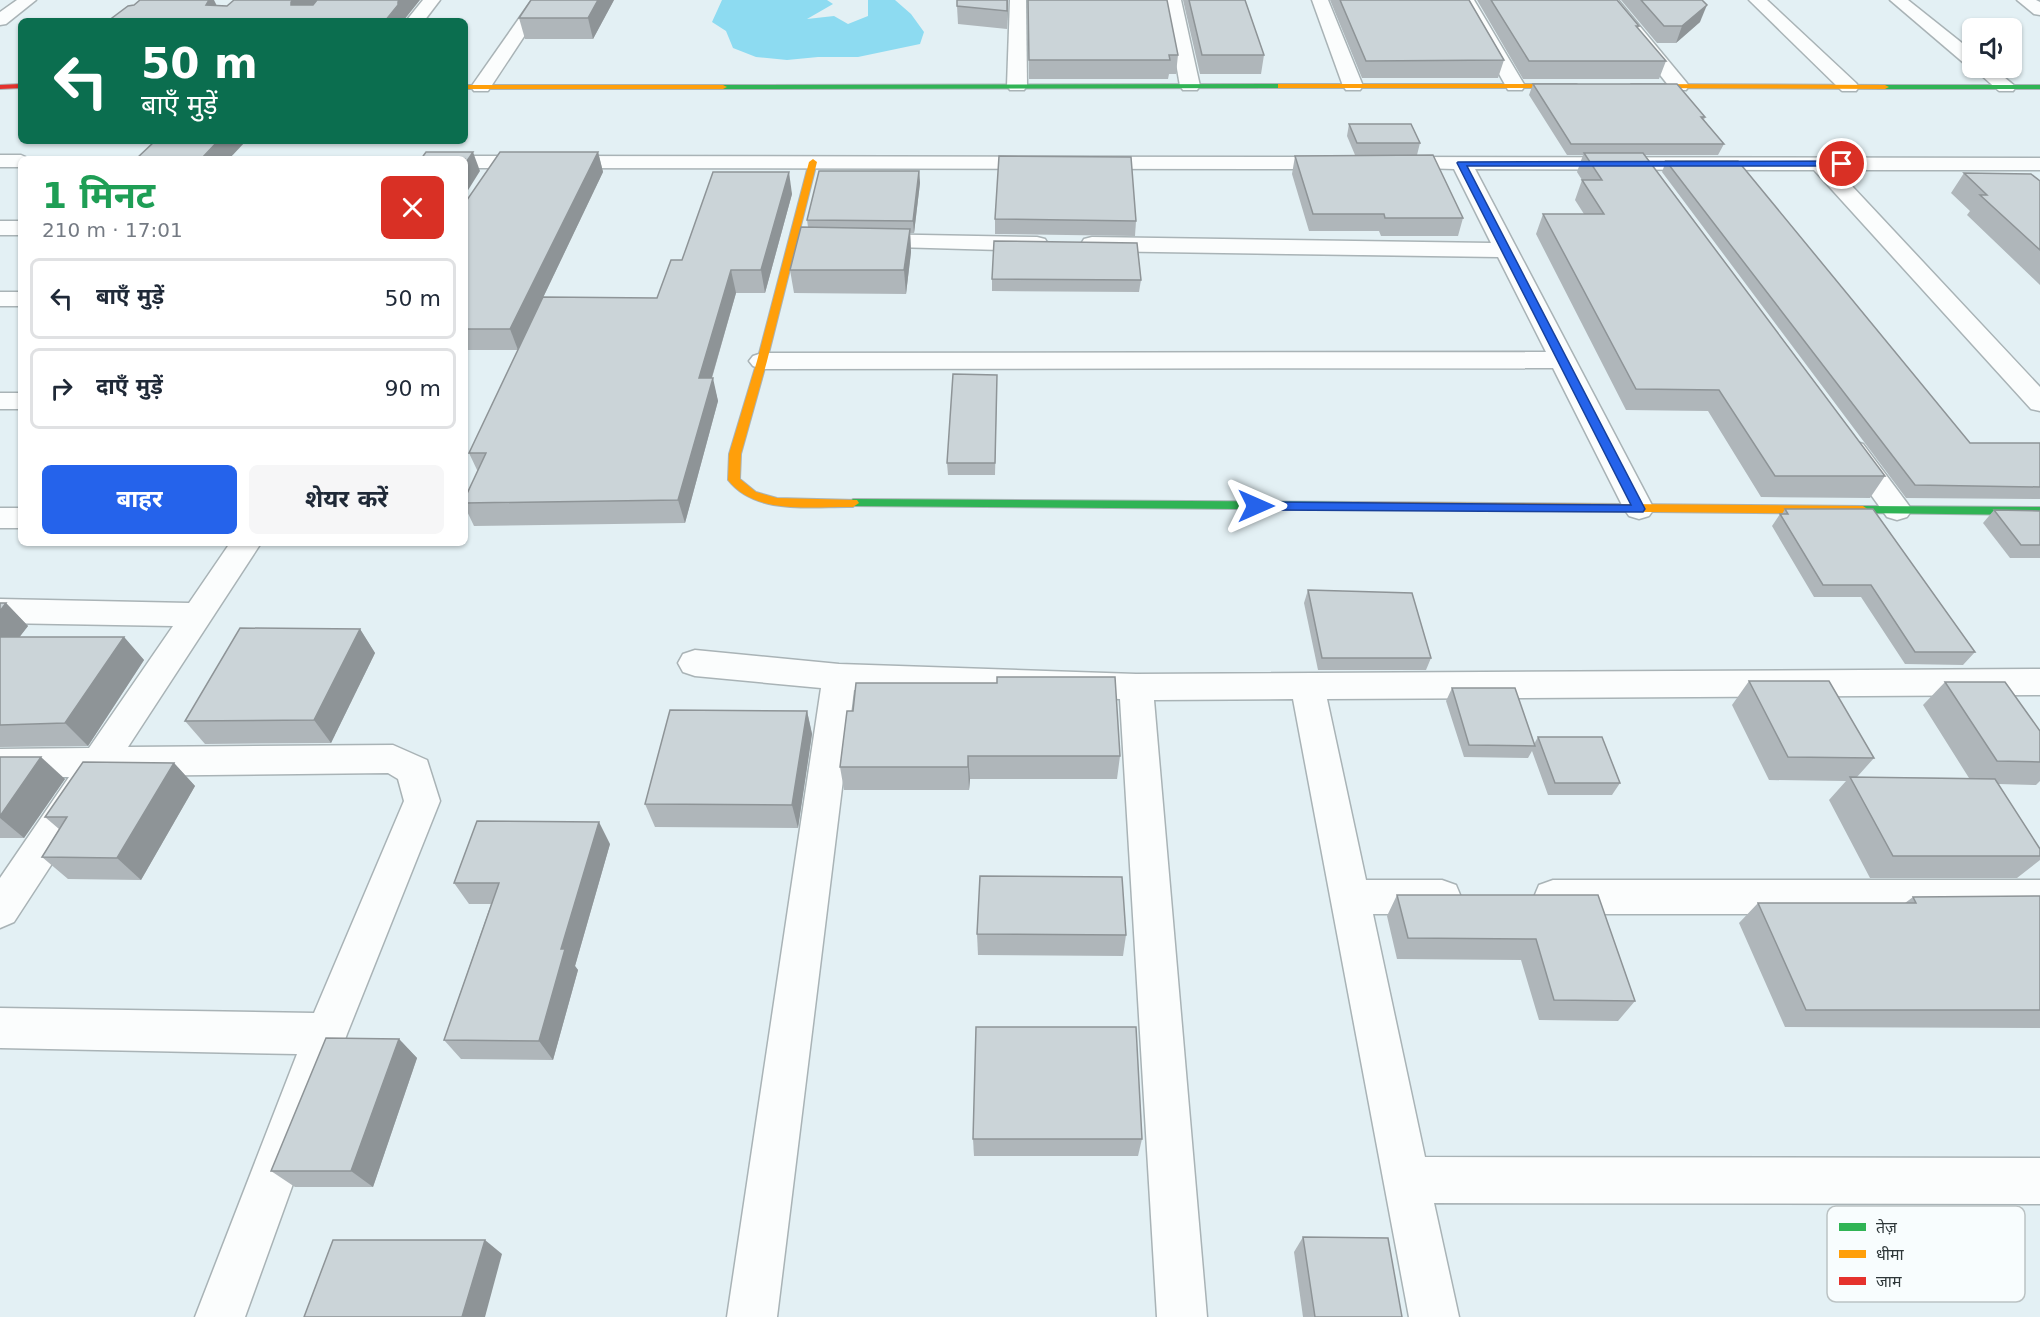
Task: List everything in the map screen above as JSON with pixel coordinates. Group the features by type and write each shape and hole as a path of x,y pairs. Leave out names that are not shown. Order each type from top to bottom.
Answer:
{"street":[{"path":"0,20 27,0"},
{"path":"417,18 432,0"},
{"path":"473,87 540,0"},
{"path":"1017,86 1018,0"},
{"path":"1173,0 1190,86"},
{"path":"1320,0 1353,86"},
{"path":"1466,0 1515,86"},
{"path":"1609,0 1679,86"},
{"path":"1757,0 1849,87"},
{"path":"1898,0 1962,52"},
{"path":"2025,0 2040,10"},
{"path":"1995,78 2006,87"},
{"path":"0,87 18,86"},
{"path":"473,87 1586,86"},
{"path":"1621,86 2040,87"},
{"path":"0,161 18,161"},
{"path":"468,163 494,171 813,162 1355,163"},
{"path":"813,162 762,361 735,454 734,480 752,495 777,502 2040,511"},
{"path":"1379,163 1461,163 1649,173 1820,164 2035,169"},
{"path":"1461,163 1639,509"},
{"path":"1820,164 2040,403"},
{"path":"0,228 18,228"},
{"path":"793,240 817,241"},
{"path":"841,241 1506,250"},
{"path":"0,299 18,299"},
{"path":"762,361 1562,360"},
{"path":"0,400 18,401"},
{"path":"1841,433 1897,510"},
{"path":"0,518 18,518"},
{"path":"0,910 244,546"},
{"path":"0,611 198,615"},
{"path":"695,663 839,677 1136,687 2040,682"},
{"path":"752,1317 839,677"},
{"path":"1136,687 1182,1317"},
{"path":"1308,687 1434,1317"},
{"path":"0,763 393,759 414,770 422,801 326,1034 220,1317"},
{"path":"1350,897 2040,897"},
{"path":"0,1028 326,1034"},
{"path":"1406,1180 2040,1180"}],"water":[{"path":"722,0 827,0 833,4 807,19 834,16 848,24 868,16 868,0 895,0 911,14 924,32 920,44 858,57 787,60 756,57 733,48 726,31 712,22"}],"building":[{"path":"140,0 209,0 206,5 227,6 234,0 293,0 291,5 313,5 317,0 399,0 398,5 387,18 112,18 128,6"},
{"path":"531,0 598,0 588,18 519,18"},
{"path":"957,0 1007,0 1007,11 957,6"},
{"path":"1028,0 1167,0 1178,55 1169,55 1170,60 1029,60"},
{"path":"1189,0 1245,0 1264,55 1202,55"},
{"path":"1340,0 1469,0 1504,60 1366,61"},
{"path":"1491,0 1617,0 1666,61 1529,61"},
{"path":"1641,0 1702,0 1707,5 1682,26 1664,26"},
{"path":"1533,84 1677,84 1724,144 1571,144"},
{"path":"1349,124 1411,124 1420,143 1357,143"},
{"path":"152,144 215,144 204,156 139,156"},
{"path":"426,152 473,152 468,160 468,156 423,156"},
{"path":"500,152 598,152 510,329 468,329 468,199"},
{"path":"1584,153 1643,153 1885,476 1775,476 1719,390 1636,389 1543,214 1604,214 1582,180 1602,180"},
{"path":"1433,155 1463,218 1385,218 1384,214 1313,214 1295,156"},
{"path":"999,156 1131,157 1136,221 995,219"},
{"path":"1666,161 1738,161 1970,443 2040,443 2040,487 1915,485"},
{"path":"819,171 919,171 913,221 807,220"},
{"path":"713,172 789,172 761,270 731,270 699,378 713,378 678,500 468,503 468,492 486,453 469,453 543,297 657,298 671,260 682,260"},
{"path":"1964,173 2031,174 2040,181 2040,250 1980,195 1987,195"},
{"path":"801,227 910,229 904,270 790,270"},
{"path":"994,241 1137,243 1141,280 992,279"},
{"path":"953,374 997,375 995,463 947,463"},
{"path":"1785,509 1873,509 1975,652 1915,652 1871,585 1823,585 1780,514 1788,514"},
{"path":"1994,510 2040,511 2040,545 2021,545"},
{"path":"1308,590 1412,593 1431,658 1322,658"},
{"path":"0,603 6,603 0,611"},
{"path":"240,628 360,629 314,720 185,721"},
{"path":"0,637 124,637 65,723 0,725"},
{"path":"997,677 1115,677 1120,756 968,756 968,767 840,767 847,711 853,711 856,683 997,683"},
{"path":"1749,681 1829,681 1874,758 1788,757"},
{"path":"1945,682 2005,682 2040,731 2040,762 1997,761"},
{"path":"1452,688 1515,688 1535,746 1469,745"},
{"path":"670,710 807,711 792,805 645,804"},
{"path":"1538,737 1602,737 1620,783 1555,783"},
{"path":"0,757 41,757 0,816"},
{"path":"83,762 174,763 117,858 42,857 67,817 45,817"},
{"path":"1850,777 1995,779 2040,849 2040,856 1893,856"},
{"path":"477,821 599,822 561,949 565,949 539,1041 444,1040 499,883 454,883"},
{"path":"980,876 1122,877 1126,935 977,934"},
{"path":"1397,895 1598,895 1635,1001 1554,1000 1536,939 1408,938"},
{"path":"2040,896 2040,1010 1806,1010 1758,903 1916,903 1913,897"},
{"path":"976,1027 1136,1027 1142,1139 973,1139"},
{"path":"326,1038 399,1039 351,1171 271,1171"},
{"path":"1303,1237 1388,1238 1402,1317 1315,1317"},
{"path":"333,1240 485,1240 462,1317 304,1317"}],"traffic: fast":[{"path":"723,87 1281,86"},
{"path":"1885,87 2040,87"},
{"path":"853,503 1355,506"},
{"path":"1863,510 2040,511"}],"traffic: slow":[{"path":"1281,86 1576,86"},
{"path":"1634,86 1885,87"},
{"path":"468,87 723,87"},
{"path":"813,162 762,361 735,454 734,480 752,495 777,502 853,503"},
{"path":"1355,506 1863,510"}],"traffic: jam":[{"path":"0,87 18,86"}],"route":[{"path":"1256,506 1639,509 1461,163 1842,164"}]}
